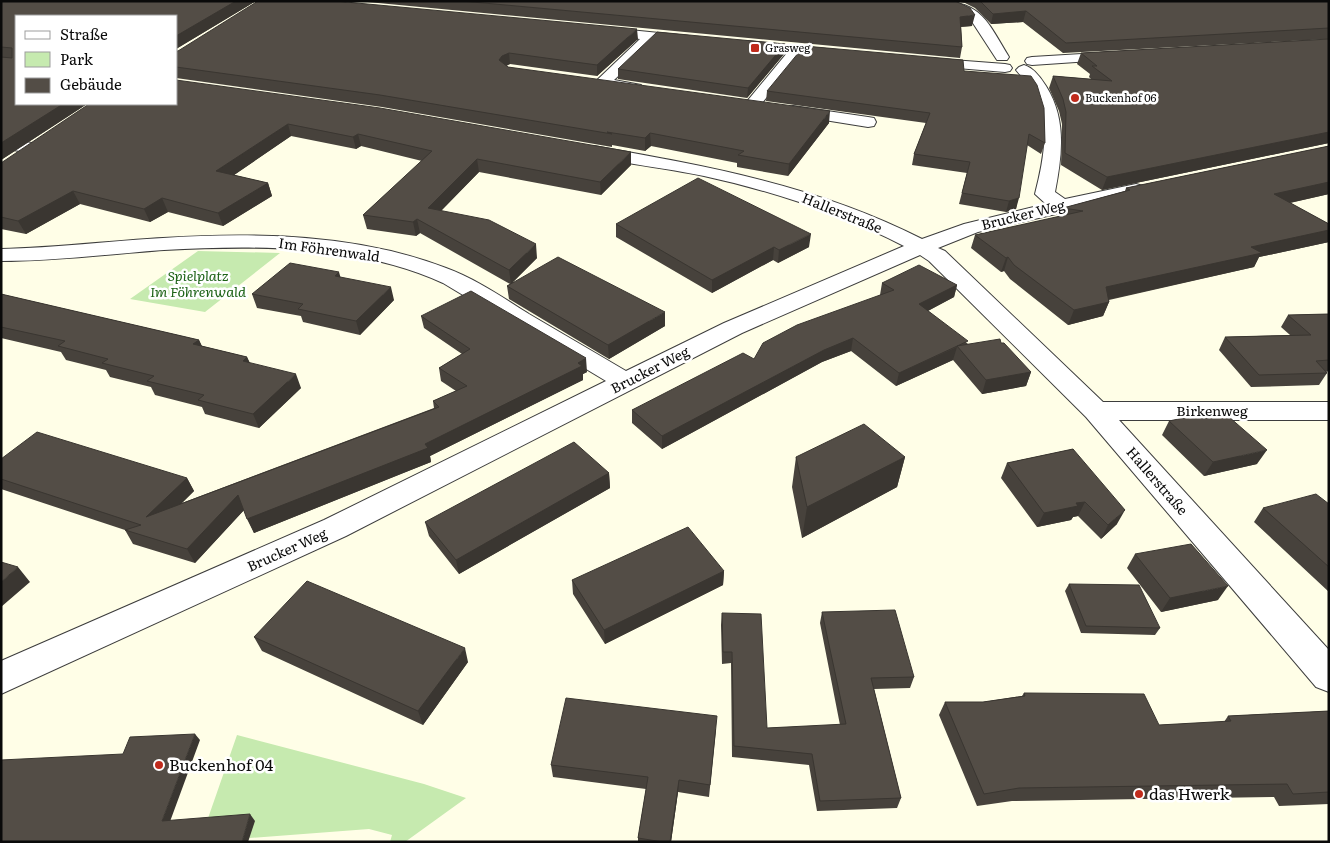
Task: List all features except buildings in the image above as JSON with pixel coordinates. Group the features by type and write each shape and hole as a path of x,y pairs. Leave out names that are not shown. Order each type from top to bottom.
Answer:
{"street":[{"path":"943,1 974,14 981,22 1003,62"},
{"path":"582,29 700,41"},
{"path":"602,83 652,36"},
{"path":"729,44 851,55"},
{"path":"752,105 797,50"},
{"path":"911,60 1003,62 1028,66 1126,56"},
{"path":"1028,66 1050,107 1054,147 1045,194 1061,206"},
{"path":"584,81 649,90"},
{"path":"734,102 868,122"},
{"path":"9,165 48,138"},
{"path":"1,143 32,148"},
{"name":"Hallerstraße","path":"576,148 754,183 800,196 857,218 921,247 936,256 1096,411 1329,676"},
{"name":"Brucker Weg","path":"1,678 335,528 733,328 921,247 971,228 1061,206 1152,187"},
{"name":"Im Föhrenwald","path":"1,255 77,253 207,242 265,242 342,250 385,258 430,269 467,286 626,382"},
{"name":"Birkenweg","path":"1096,411 1329,412"}],"green space":[{"name":"Spielplatz Im Föhrenwald","path":"198,251 280,253 205,312 130,299"},
{"path":"237,735 424,784 466,798 405,842 390,842 392,835 369,829 249,838 254,821 206,824"}],"place":[{"name":"Grasweg","path":"755,48"},
{"name":"Buckenhof 06","path":"1075,98"},
{"name":"Buckenhof 04","path":"159,765"},
{"name":"das Hwerk","path":"1139,794"}]}
